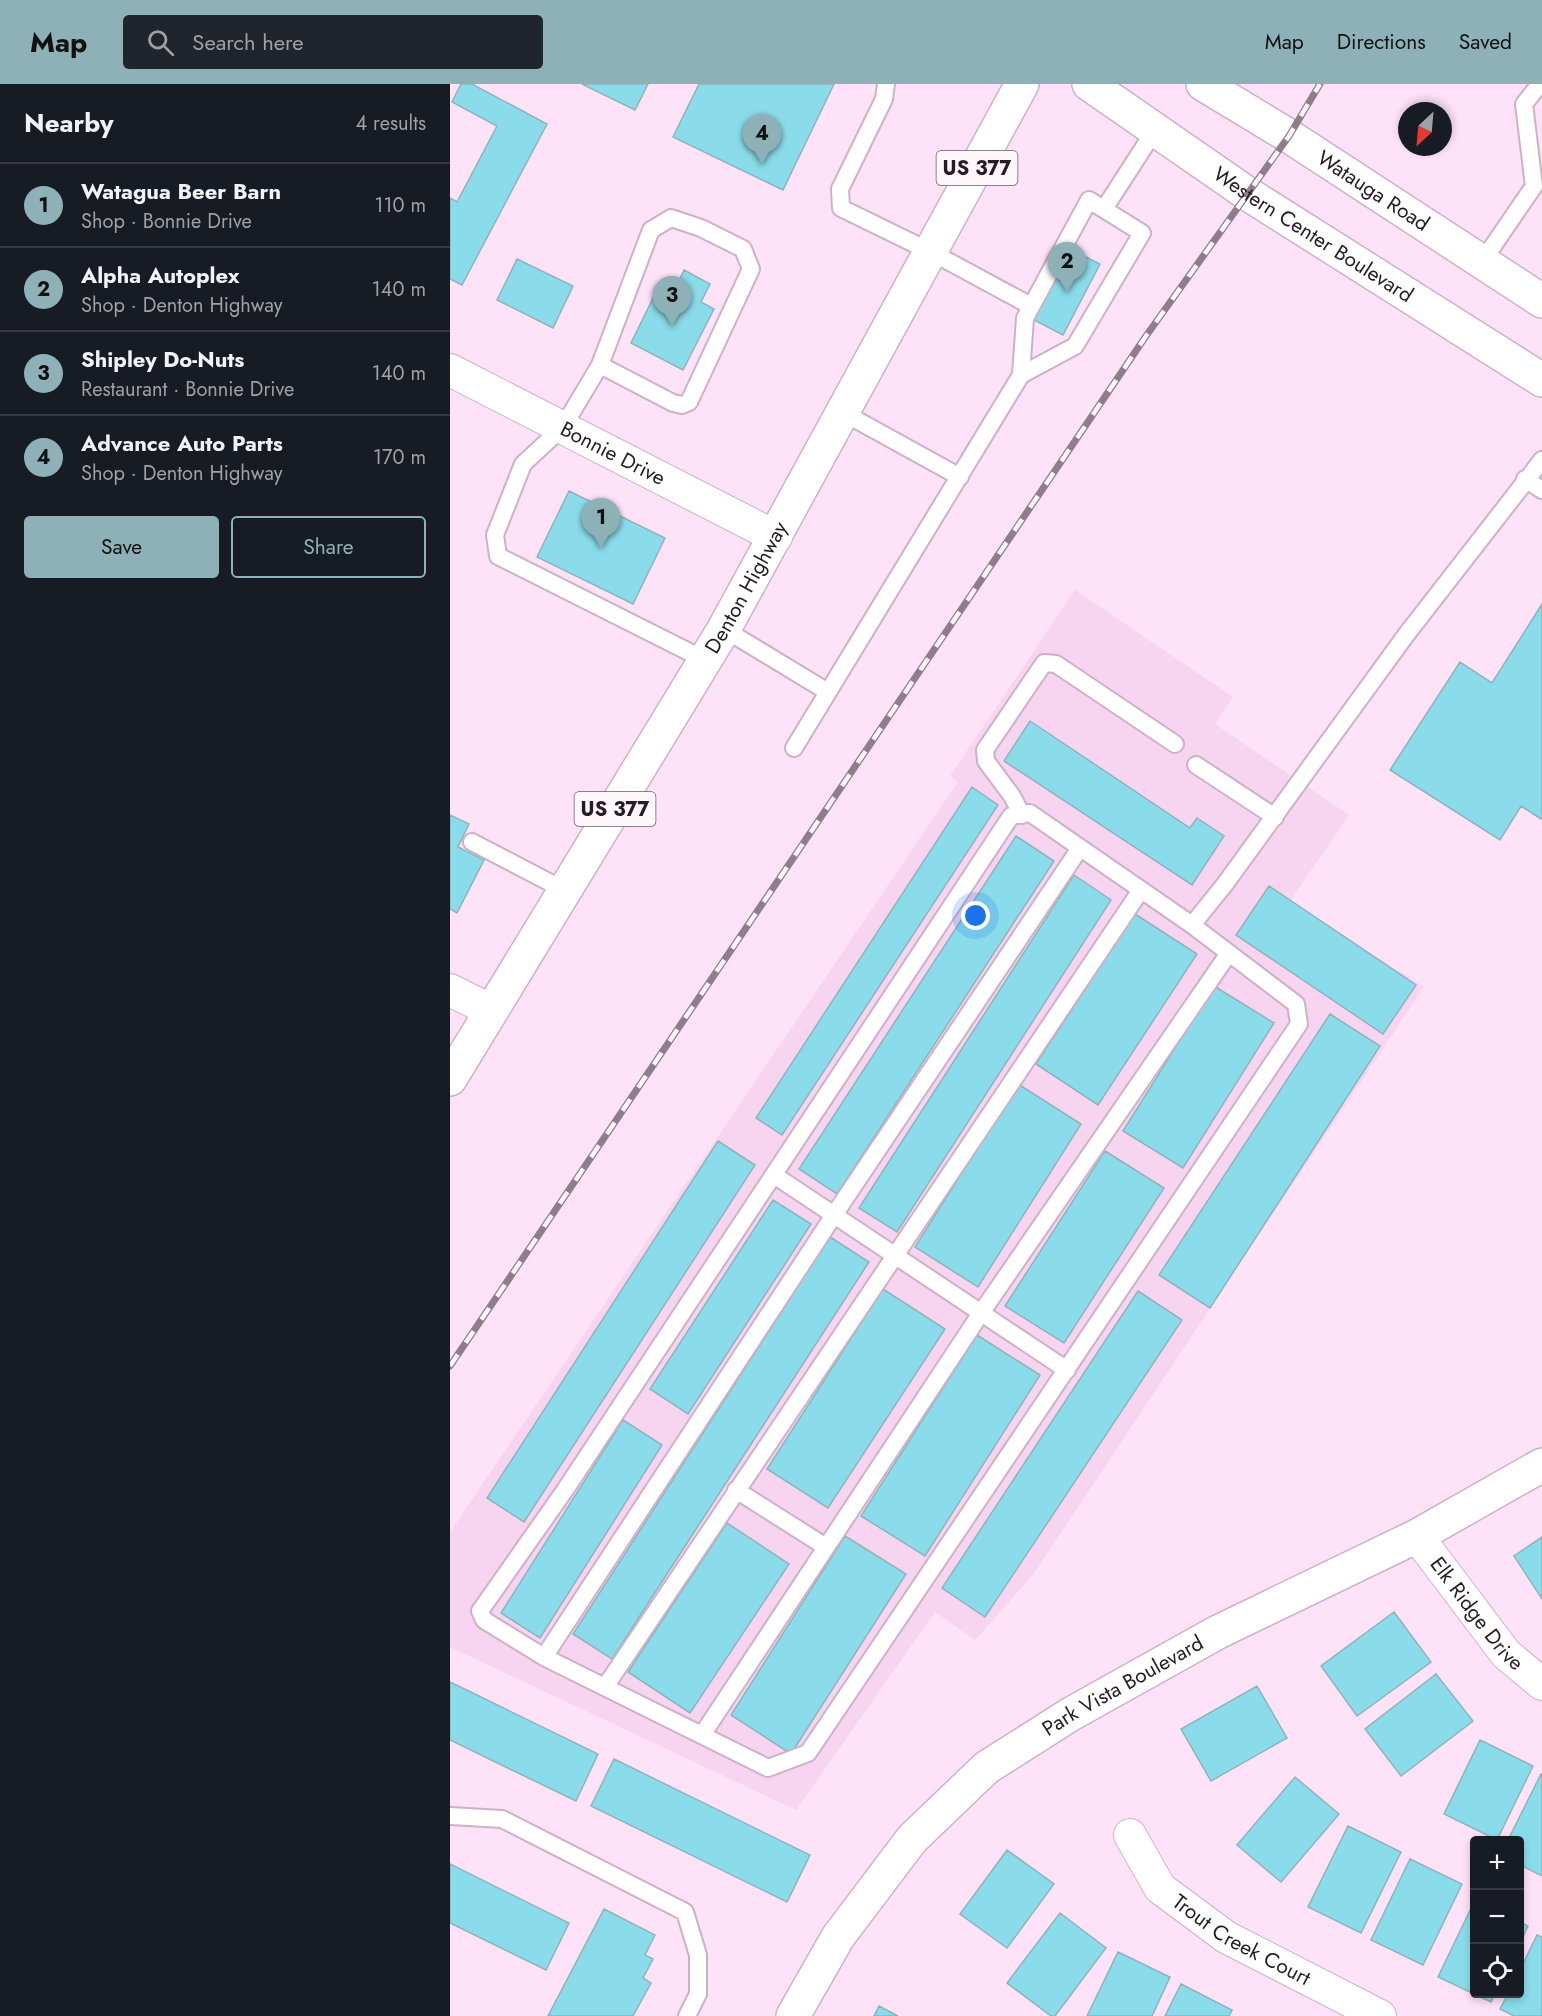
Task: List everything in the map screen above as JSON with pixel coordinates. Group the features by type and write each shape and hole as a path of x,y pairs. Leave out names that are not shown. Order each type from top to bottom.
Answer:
{"main road":[{"name":"Denton Highway","path":"450,1079 724,629 1022,84"},
{"name":"Western Center Boulevard","path":"1089,84 1248,194 1542,380"},
{"name":"Watauga Road","path":"1203,84 1289,136 1542,301"},
{"name":"Park Vista Boulevard","path":"793,2016 838,1937 912,1839 986,1768 1071,1714 1218,1632 1417,1536 1542,1466"}],"street":[{"name":"Bonnie Drive","path":"450,370 776,537"},
{"path":"450,990 492,1011"},
{"name":"Elk Ridge Drive","path":"1417,1536 1506,1654 1542,1684"},
{"name":"Trout Creek Court","path":"1130,1835 1160,1888 1226,1937 1380,2016"}],"lane":[{"path":"886,84 884,99 840,189 841,208 931,252 1031,306"},
{"path":"1482,262 1538,191 1524,104 1540,84"},
{"path":"1104,209 1155,130"},
{"path":"794,748 1021,375 1025,318 1089,200 1142,233 1076,346 1021,375"},
{"path":"600,365 673,403 682,405 689,402 751,269 743,249 700,228 671,218 651,230 600,365 563,427 523,464 495,535 498,556 705,660"},
{"path":"844,413 960,477"},
{"path":"1192,925 1216,897 1275,817 1391,654 1542,460"},
{"path":"1525,479 1542,490"},
{"path":"724,629 828,692"},
{"path":"1022,815 1012,796 986,760 985,750 1044,663 1056,664 1175,744"},
{"path":"1196,765 1275,817"},
{"path":"1030,813 1080,848 1192,925 1296,1004 1299,1024 808,1753 768,1768 544,1658 484,1620 480,1611 565,1490 1011,816 1030,813"},
{"path":"472,842 566,891"},
{"path":"544,1658 834,1215 1080,848"},
{"path":"605,1687 1141,890"},
{"path":"702,1735 981,1313 1229,953"},
{"path":"774,1175 1067,1370"},
{"path":"736,1490 826,1547"},
{"path":"450,1816 502,1819 685,1912 698,1955 698,1995 687,2016"}],"shaded area":[{"path":"1075,590 1233,697 1215,724 1349,815 1290,901 1424,987 1032,1576 975,1640 935,1612 796,1810 450,1647 450,1532 958,782 950,776"}],"building":[{"path":"461,84 472,84 547,124 462,285 450,279 450,198 457,202 497,126 452,102"},
{"path":"582,84 648,84 635,110"},
{"path":"699,84 834,84 783,190 673,137"},
{"path":"1070,249 1100,264 1063,335 1034,320"},
{"path":"517,259 573,286 553,328 497,300"},
{"path":"684,270 710,284 701,302 714,309 683,370 631,343 661,282 675,289"},
{"path":"569,491 665,538 633,604 537,557"},
{"path":"1542,604 1542,818 1521,806 1500,840 1390,770 1460,662 1492,683"},
{"path":"1030,721 1190,828 1197,818 1224,836 1192,885 1004,761"},
{"path":"972,787 998,805 782,1135 756,1118"},
{"path":"450,815 469,824 458,847 484,860 457,913 450,909"},
{"path":"1016,836 1054,861 837,1194 799,1169"},
{"path":"1074,875 1111,900 897,1232 859,1208"},
{"path":"1269,886 1416,985 1383,1034 1236,935"},
{"path":"1135,914 1197,954 1098,1105 1036,1064"},
{"path":"1214,986 1274,1023 1183,1168 1123,1131"},
{"path":"1330,1014 1380,1046 1210,1308 1159,1275"},
{"path":"1018,1084 1081,1124 978,1287 915,1247"},
{"path":"718,1141 755,1165 524,1522 487,1498"},
{"path":"1105,1151 1164,1188 1064,1343 1005,1306"},
{"path":"773,1200 811,1224 688,1414 650,1389"},
{"path":"830,1237 869,1262 612,1659 573,1634"},
{"path":"883,1289 945,1329 828,1508 767,1469"},
{"path":"1138,1291 1182,1320 985,1617 942,1588"},
{"path":"977,1335 1040,1375 925,1556 861,1516"},
{"path":"623,1420 662,1445 540,1638 501,1613"},
{"path":"727,1523 789,1564 690,1713 628,1672"},
{"path":"845,1536 906,1574 791,1754 731,1715"},
{"path":"1542,1537 1542,1599 1514,1556"},
{"path":"1394,1612 1431,1662 1357,1716 1321,1666"},
{"path":"1436,1674 1473,1721 1401,1776 1365,1729"},
{"path":"450,1682 598,1754 576,1801 450,1740"},
{"path":"1257,1686 1287,1738 1211,1781 1181,1729"},
{"path":"1480,1740 1533,1766 1499,1836 1489,1836 1444,1814"},
{"path":"614,1759 810,1855 787,1902 591,1806"},
{"path":"1542,1774 1542,1876 1524,1867 1524,1836 1510,1836"},
{"path":"1295,1777 1339,1814 1281,1882 1237,1845"},
{"path":"1348,1826 1401,1852 1361,1933 1308,1907"},
{"path":"1007,1850 1054,1884 1007,1948 960,1914"},
{"path":"1410,1859 1462,1884 1423,1965 1371,1940"},
{"path":"450,1864 569,1923 546,1970 450,1923"},
{"path":"604,1909 655,1935 645,1955 653,1959 643,1978 651,1983 633,2016 548,2016"},
{"path":"1470,1910 1470,1992 1438,1977"},
{"path":"1060,1913 1106,1948 1055,2016 1051,2016 1007,1983"},
{"path":"1537,1935 1542,1937 1542,2016 1514,2016 1500,2009 1506,1998 1524,1998 1524,1962"},
{"path":"1118,1952 1170,1977 1152,2016 1087,2016"},
{"path":"1181,1984 1232,2010 1229,2016 1165,2016"},
{"path":"879,2006 898,2016 874,2016"}],"railway":[{"path":"450,1366 1146,336 1289,136 1320,84"}],"place":[{"name":"Advance Auto Parts","path":"762,164"},
{"name":"Alpha Autoplex","path":"1067,292"},
{"name":"Shipley Do-Nuts","path":"672,326"},
{"name":"Watagua Beer Barn","path":"601,548"}]}
